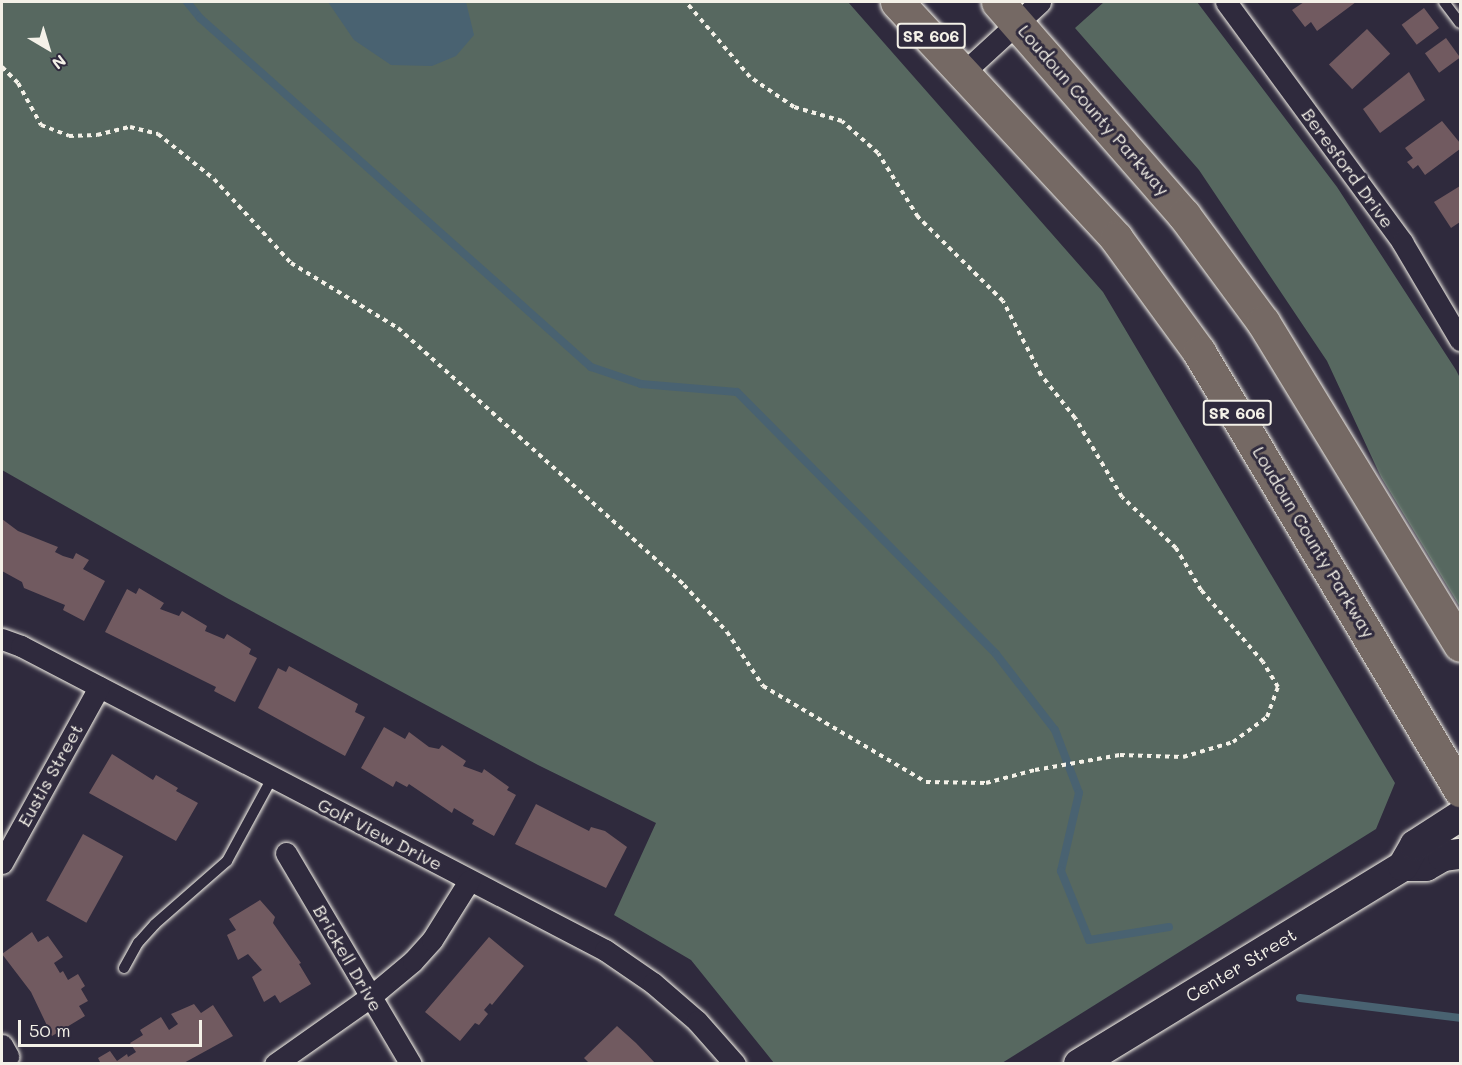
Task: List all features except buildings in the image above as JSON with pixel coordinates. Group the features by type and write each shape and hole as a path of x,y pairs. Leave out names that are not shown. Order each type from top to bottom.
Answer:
{"main road":[{"name":"Loudoun County Parkway","path":"897,2 965,71 1116,238 1199,352 1461,790"},
{"name":"Loudoun County Parkway","path":"1018,8 1184,215 1263,322 1461,645"},
{"path":"1417,714 1461,753"}],"street":[{"name":"Beresford Drive","path":"1226,2 1402,242 1461,340"},
{"path":"965,71 1018,8"},
{"name":"Golf View Drive","path":"2,639 99,687 615,956 697,1021 735,1064"},
{"name":"Eustis Street","path":"2,863 99,687"},
{"name":"Center Street","path":"1079,1064 1403,866 1415,845 1461,816"},
{"name":"Brickell Drive","path":"286,853 411,1064"},
{"name":"Center Street","path":"1403,866 1426,866 1443,856 1461,854"},
{"path":"275,1064 370,997 432,940 469,881"}],"lane":[{"path":"1444,2 1461,23"},
{"path":"124,968 138,943 155,924 226,861 272,778"}],"path":[{"path":"2,67 18,83 41,125 69,136 97,135 130,127 158,134 214,180 291,263 398,328 684,585 727,632 763,686 926,782 986,783 1035,770 1120,755 1183,757 1233,742 1267,717 1278,687 1263,662 1201,590 1176,548 1122,497 1075,418 1041,375 1003,302 918,217 878,153 842,121 794,107 750,77 686,2"}],"green space":[{"path":"2,2 848,2 1103,292 1395,783 1376,829 1002,1063 774,1063 691,960 614,915 656,823 538,765 227,598 2,470"},
{"path":"1104,2 1197,2 1337,187 1456,370 1460,378 1460,607 1381,477 1327,361 1199,170 1075,28"}],"water":[{"path":"328,2 466,2 474,35 456,56 432,66 391,65 354,40"}],"waterway":[{"path":"187,2 200,18 591,367 641,384 737,392 996,654 1055,730 1079,793 1061,871 1089,940 1169,927"},
{"path":"1300,998 1460,1018"}]}
